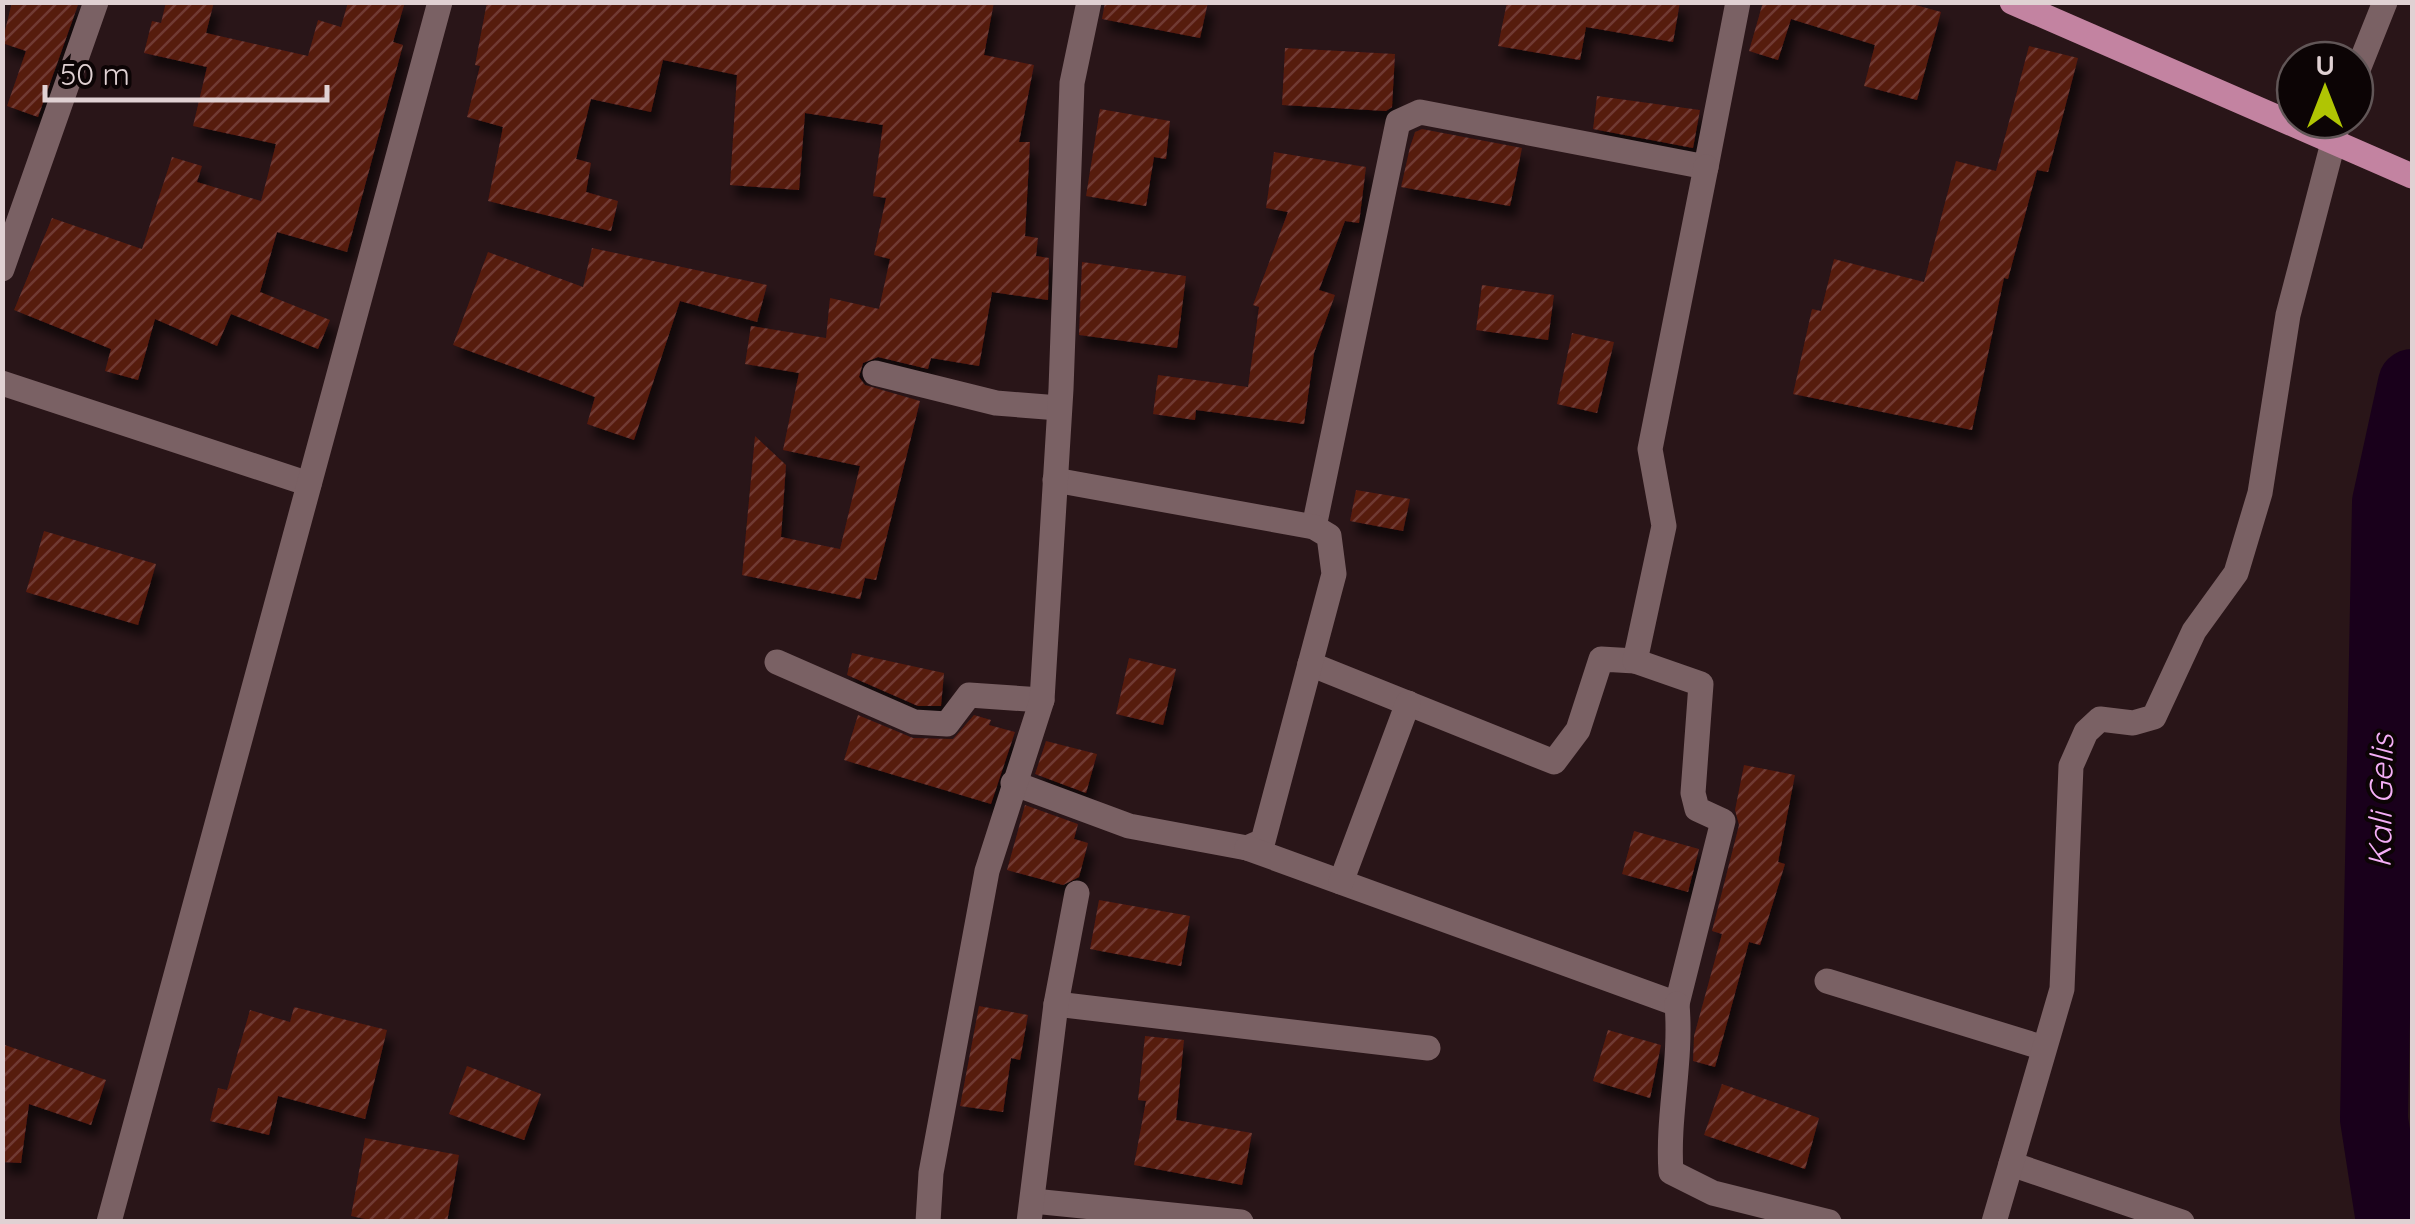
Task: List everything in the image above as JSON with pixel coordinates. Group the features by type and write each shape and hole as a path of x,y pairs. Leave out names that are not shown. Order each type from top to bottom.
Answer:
{"main road":[{"path":"2012,2 2275,110"},
{"path":"2346,140 2412,176"}],"street":[{"path":"2,269 96,2"},
{"path":"108,1222 440,2"},
{"path":"928,1222 931,1173 987,871 1042,700 1072,83 1089,2"},
{"path":"1635,661 1664,526 1650,448 1738,2"},
{"path":"2370,40 2385,2"},
{"path":"1314,527 1398,122 1420,112 1706,167"},
{"path":"1994,1222 2062,989 2071,766 2086,732 2100,719 2133,723 2154,717 2194,631 2236,573 2260,493 2288,315 2338,140"},
{"path":"874,373 996,403 1059,408"},
{"path":"2,384 308,484"},
{"path":"1055,480 1314,527 1329,536 1334,574 1263,840 1246,848"},
{"path":"1310,664 1554,762 1578,730 1601,660 1635,661 1701,684 1693,793 1697,809 1723,821 1677,1004 1681,1050 1669,1142 1671,1172 1770,1215 1829,1222"},
{"path":"777,662 914,722 935,726 947,724 969,695 1042,700"},
{"path":"1341,882 1408,703"},
{"path":"1013,783 1129,826 1246,848 1677,1004"},
{"path":"1077,894 1056,1004 1031,1211 1241,1222"},
{"path":"1828,981 2044,1048"},
{"path":"1056,1004 1428,1048"},
{"path":"2011,1164 2182,1222"}],"building":[{"path":"12,2 79,2 38,117 7,106 26,51 2,43"},
{"path":"166,2 214,2 206,33 308,56 318,20 341,27 348,2 405,2 393,42 403,45 347,252 277,232 260,292 330,320 318,349 231,314 217,346 155,319 138,380 105,371 111,349 14,310 52,218 142,249 172,157 202,166 197,182 261,201 276,144 193,126 207,67 144,53 152,21 161,23"},
{"path":"487,2 994,2 984,55 1034,65 1019,142 1030,142 1025,236 1038,238 1036,256 1049,258 1048,300 992,292 979,366 931,358 928,369 878,357 863,363 859,377 865,385 920,401 876,580 865,578 860,599 742,575 755,436 786,465 781,537 840,549 860,466 783,450 799,373 745,364 751,326 826,338 830,298 879,309 890,259 874,255 886,198 873,196 883,125 805,113 799,190 730,185 737,75 663,60 651,112 591,99 576,159 591,163 586,192 618,201 611,231 488,201 503,127 467,117 480,66 475,65"},
{"path":"1105,2 1208,2 1200,38 1102,19"},
{"path":"1507,2 1680,2 1673,42 1586,27 1580,60 1498,46"},
{"path":"1763,2 1905,2 1941,12 1917,100 1864,86 1875,45 1791,19 1778,60 1749,51"},
{"path":"2029,46 2078,58 2048,172 2037,170 2008,279 2004,278 1972,430 1793,394 1812,309 1821,311 1834,259 1924,282 1956,161 1996,171"},
{"path":"1285,48 1395,54 1392,107 1386,111 1282,105"},
{"path":"1597,96 1700,110 1693,148 1593,129"},
{"path":"1100,109 1170,121 1166,159 1154,157 1146,206 1086,196"},
{"path":"1422,129 1522,148 1510,206 1401,187 1415,132"},
{"path":"1274,152 1366,167 1359,223 1345,221 1319,290 1335,295 1314,353 1304,424 1196,410 1195,420 1153,414 1158,375 1248,387 1259,307 1253,305 1288,212 1266,208"},
{"path":"592,248 767,285 757,322 680,301 634,440 587,424 595,397 453,345 488,252 583,287"},
{"path":"1082,262 1186,276 1177,348 1079,335"},
{"path":"1482,285 1554,295 1548,340 1476,330"},
{"path":"1572,333 1614,342 1597,413 1557,404"},
{"path":"1356,490 1410,499 1403,531 1350,521"},
{"path":"44,531 156,564 138,625 26,592"},
{"path":"852,653 944,673 941,706 918,706 847,675"},
{"path":"1129,658 1176,669 1163,725 1116,714"},
{"path":"858,715 913,738 953,739 974,715 991,720 989,725 1015,732 991,804 844,760"},
{"path":"1046,741 1097,754 1086,793 1035,774"},
{"path":"1744,765 1795,775 1778,862 1785,864 1760,945 1749,942 1715,1067 1693,1061 1694,1036 1722,934 1712,931 1739,825 1735,810"},
{"path":"1025,805 1078,824 1074,839 1088,843 1079,877 1063,885 1007,870"},
{"path":"1634,831 1699,849 1688,892 1622,874"},
{"path":"1099,900 1190,916 1181,966 1090,949"},
{"path":"979,1006 1028,1015 1020,1060 1011,1058 1003,1112 960,1106"},
{"path":"294,1007 387,1030 365,1119 278,1096 269,1135 210,1121 218,1088 227,1090 250,1010 290,1022"},
{"path":"1608,1030 1661,1045 1650,1098 1593,1081"},
{"path":"1145,1036 1184,1040 1176,1120 1252,1133 1242,1185 1134,1165 1146,1101 1138,1100"},
{"path":"2,1044 106,1080 91,1125 29,1104 21,1163 2,1162"},
{"path":"467,1066 541,1094 524,1140 449,1114"},
{"path":"1722,1084 1819,1118 1805,1169 1704,1135"},
{"path":"365,1138 459,1155 447,1222 379,1222 351,1216"}],"waterway":[{"name":"Kali Gelis","path":"2390,1222 2374,1119 2386,502 2412,383"}]}
